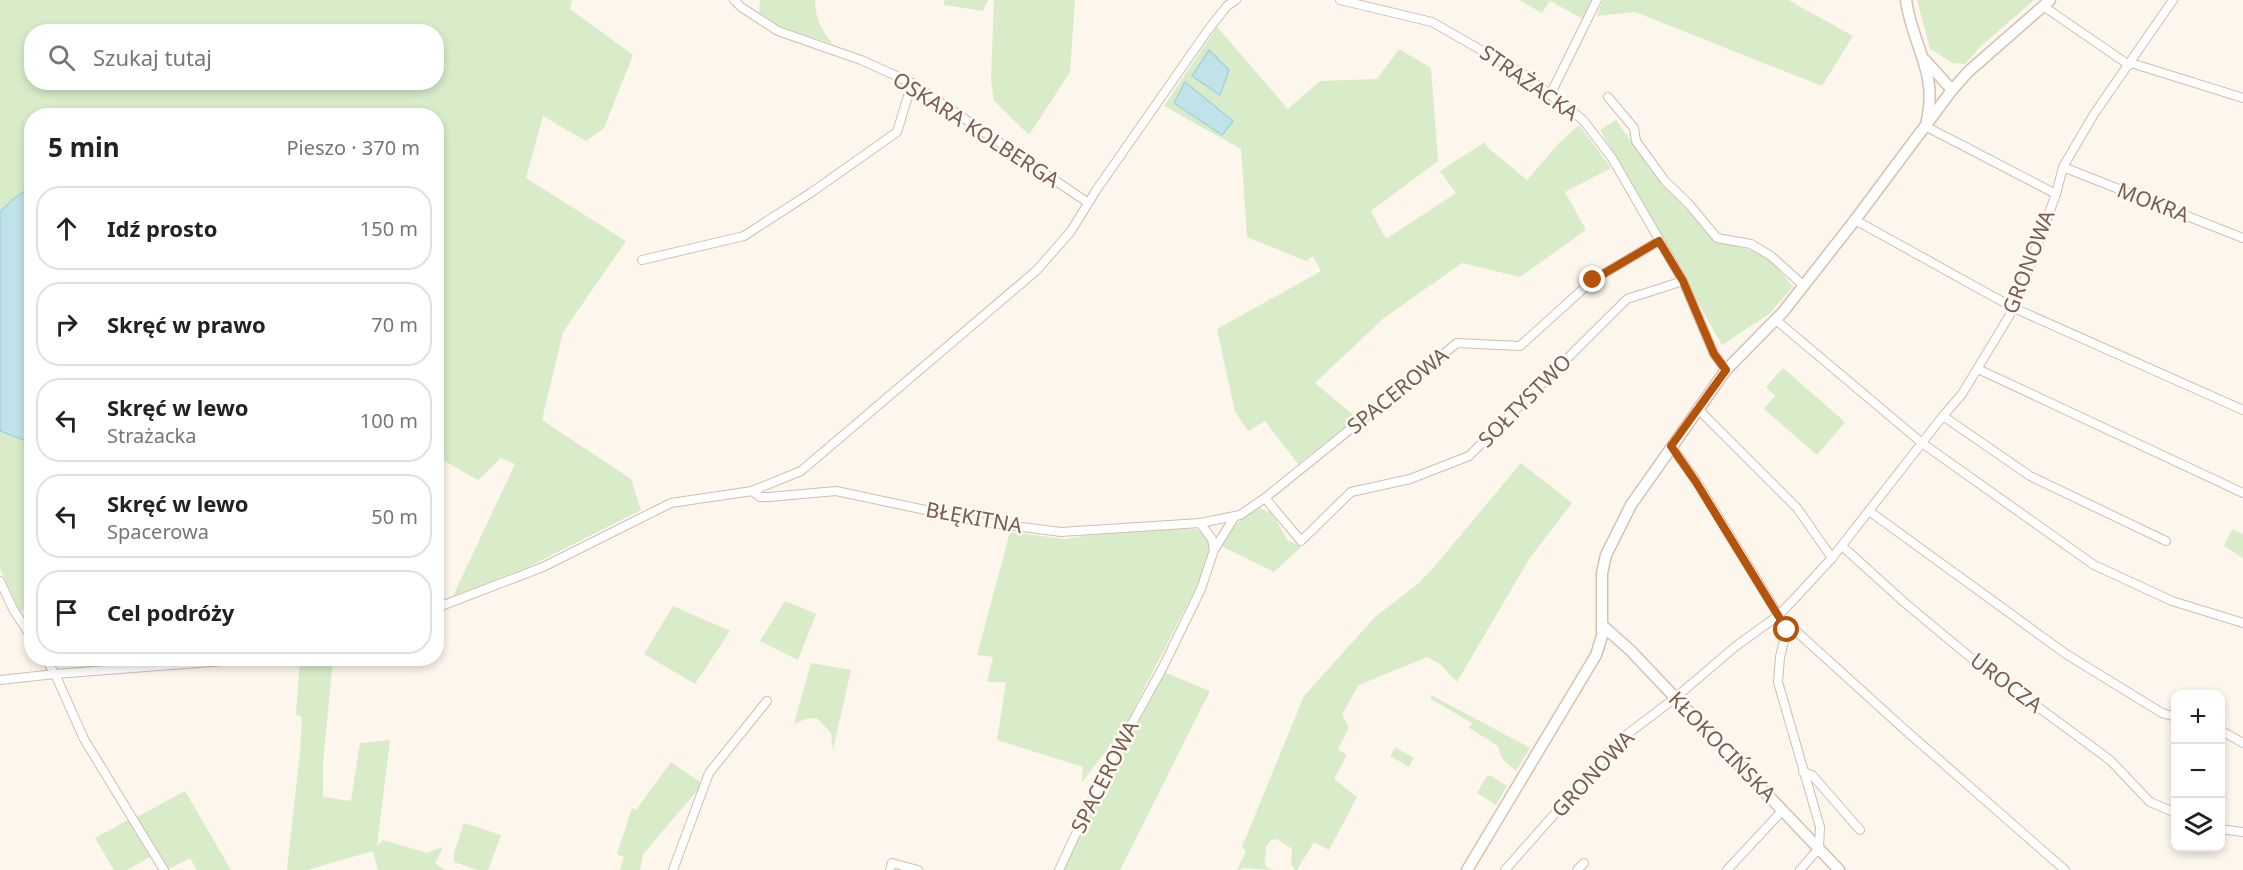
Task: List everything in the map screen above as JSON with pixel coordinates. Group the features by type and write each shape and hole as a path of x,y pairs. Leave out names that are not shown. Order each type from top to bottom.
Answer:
{"street":[{"name":"OSKARA KOLBERGA","path":"734,0 778,31 861,60 912,83 1087,202"},
{"path":"1087,202 1208,30 1227,6 1236,0"},
{"name":"STRAŻACKA","path":"1340,0 1432,22 1523,74 1551,93 1583,120 1612,158 1683,281 1714,354 1726,370"},
{"path":"1551,93 1597,0"},
{"path":"1906,0 1912,26 1925,60 1930,85 1931,98 1926,125"},
{"name":"GRONOWA","path":"1505,870 1621,738 1675,698 1736,646 1779,615 1842,546 1962,394 2014,308 2056,194 2063,167 2094,114 2173,0"},
{"path":"1467,870 1592,663 1600,645 1603,626 1602,573 1606,555 1631,505 1697,408 1726,370 1776,320 1804,286 1969,71 2047,3 2130,64 2243,98"},
{"path":"1925,60 1950,93"},
{"path":"642,260 744,236 812,192 897,132 912,83"},
{"path":"1930,85 1950,93"},
{"path":"1608,98 1634,128 1636,141 1665,181 1689,203 1718,238 1751,244 1771,255 1804,286"},
{"path":"1926,125 2056,194"},
{"name":"MOKRA","path":"2063,167 2243,238"},
{"name":"BŁĘKITNA","path":"444,605 543,567 671,503 752,491 801,471 1028,278 1071,231 1087,202"},
{"path":"1855,220 2014,308 2243,410"},
{"name":"SPACEROWA","path":"1059,870 1103,776 1163,667 1201,589 1215,550 1235,516 1265,498 1457,343 1520,346 1593,280 1659,241"},
{"name":"SOŁTYSTWO","path":"1265,498 1300,541 1351,492 1410,479 1469,456 1627,299 1683,281"},
{"path":"1776,320 1922,443 2094,566 2172,601 2243,623"},
{"path":"1978,369 2243,493"},
{"path":"1697,408 1797,508 1832,558"},
{"path":"1943,416 2030,476 2166,541"},
{"path":"1671,446 1696,482 1787,630 1780,657 1778,682 1820,827 1819,848 1800,870"},
{"name":"BŁĘKITNA","path":"752,491 760,497 836,491 982,522 1061,532 1200,524 1235,516"},
{"path":"1869,511 2066,654 2171,715"},
{"path":"1200,524 1212,539 1215,550"},
{"name":"UROCZA","path":"1842,546 1970,657 2110,760 2150,802 2171,811"},
{"path":"0,581 24,626"},
{"path":"1779,615 1904,729 2065,870"},
{"name":"KŁOKOCIŃSKA","path":"1603,626 1620,640 1839,870"},
{"path":"50,666 84,739 164,870"},
{"path":"0,680 159,666"},
{"path":"673,870 709,773 767,701"},
{"path":"2225,733 2243,743"},
{"path":"1803,772 1812,775 1860,830"},
{"path":"1726,870 1783,810"},
{"path":"2225,830 2243,832"},
{"path":"890,870 892,863 918,870"},
{"path":"1577,870 1584,863"}],"green space":[{"path":"0,0 572,0 570,9 633,55 604,128 586,141 543,116 526,178 626,241 563,332 542,420 631,479 641,510 530,566 453,596 515,464 501,458 478,480 444,461 444,108 24,108 24,192 0,212"},
{"path":"760,0 815,0 820,24 833,44 778,26 759,14"},
{"path":"944,0 988,0 983,11 944,5"},
{"path":"994,0 1075,0 1070,72 1029,135 994,101 991,80"},
{"path":"1519,0 1593,0 1583,19 1550,1 1542,13"},
{"path":"1603,0 1788,0 1853,36 1822,86 1635,12 1597,16"},
{"path":"1917,0 2034,0 1981,46 1965,64 1953,63 1930,49"},
{"path":"1217,27 1288,109 1320,81 1377,79 1399,49 1431,68 1438,161 1371,211 1386,239 1456,193 1440,171 1485,142 1487,147 1527,180 1560,142 1579,125 1611,168 1565,192 1586,230 1520,277 1462,263 1384,318 1315,383 1357,418 1298,464 1265,421 1248,431 1235,412 1217,329 1321,271 1313,256 1306,261 1247,237 1241,149 1164,106"},
{"path":"1616,120 1650,169 1714,240 1754,251 1773,262 1793,287 1769,314 1722,345 1600,130"},
{"path":"1783,368 1845,422 1817,455 1764,409 1775,396 1766,387"},
{"path":"0,431 24,440 24,610 19,611 0,568"},
{"path":"1521,463 1572,503 1529,559 1457,682 1440,664 1427,657 1359,685 1342,714 1349,728 1338,749 1347,755 1334,779 1357,797 1329,850 1314,842 1295,870 1291,865 1292,849 1277,839 1271,840 1266,846 1265,866 1273,870 1245,868 1237,870 1246,851 1242,847 1304,696 1375,617 1419,583 1434,567"},
{"path":"1259,508 1272,513 1288,541 1302,546 1274,572 1221,546 1237,524"},
{"path":"1197,529 1207,534 1211,558 1124,728 1082,782 1083,767 997,740 1006,682 987,682 993,657 977,655 1010,532 1065,539 1105,533"},
{"path":"2232,529 2243,534 2243,558 2224,546"},
{"path":"785,601 816,614 798,660 760,641"},
{"path":"673,606 730,631 695,684 644,654"},
{"path":"811,663 851,670 833,750 831,733 817,718 806,719 794,724"},
{"path":"299,666 332,666 323,763 323,797 351,801 360,743 390,740 377,846 383,840 427,853 443,847 435,863 445,870 378,870 373,851 307,870 287,870 300,752 302,717 296,714"},
{"path":"1164,672 1210,691 1120,870 1063,870"},
{"path":"1431,695 1530,748 1516,771 1502,758 1498,746 1469,728 1472,723 1431,699"},
{"path":"1395,747 1414,758 1409,767 1390,756"},
{"path":"671,762 703,784 643,854 640,870 620,870 624,857 617,854 632,808 636,810"},
{"path":"1487,776 1507,786 1496,805 1477,793"},
{"path":"185,791 231,870 197,870 190,858 167,870 135,818"},
{"path":"128,820 150,857 127,870 114,870 95,838"},
{"path":"464,823 501,835 488,870 478,870 454,862 454,853"}],"water":[{"path":"1209,50 1229,70 1220,95 1192,76"},
{"path":"1185,82 1233,121 1222,135 1174,103"},
{"path":"24,192 24,440 0,431 0,212"}],"route":[{"path":"1593,280 1659,241 1683,281 1714,354 1726,370 1671,446 1696,482 1787,630"}]}
